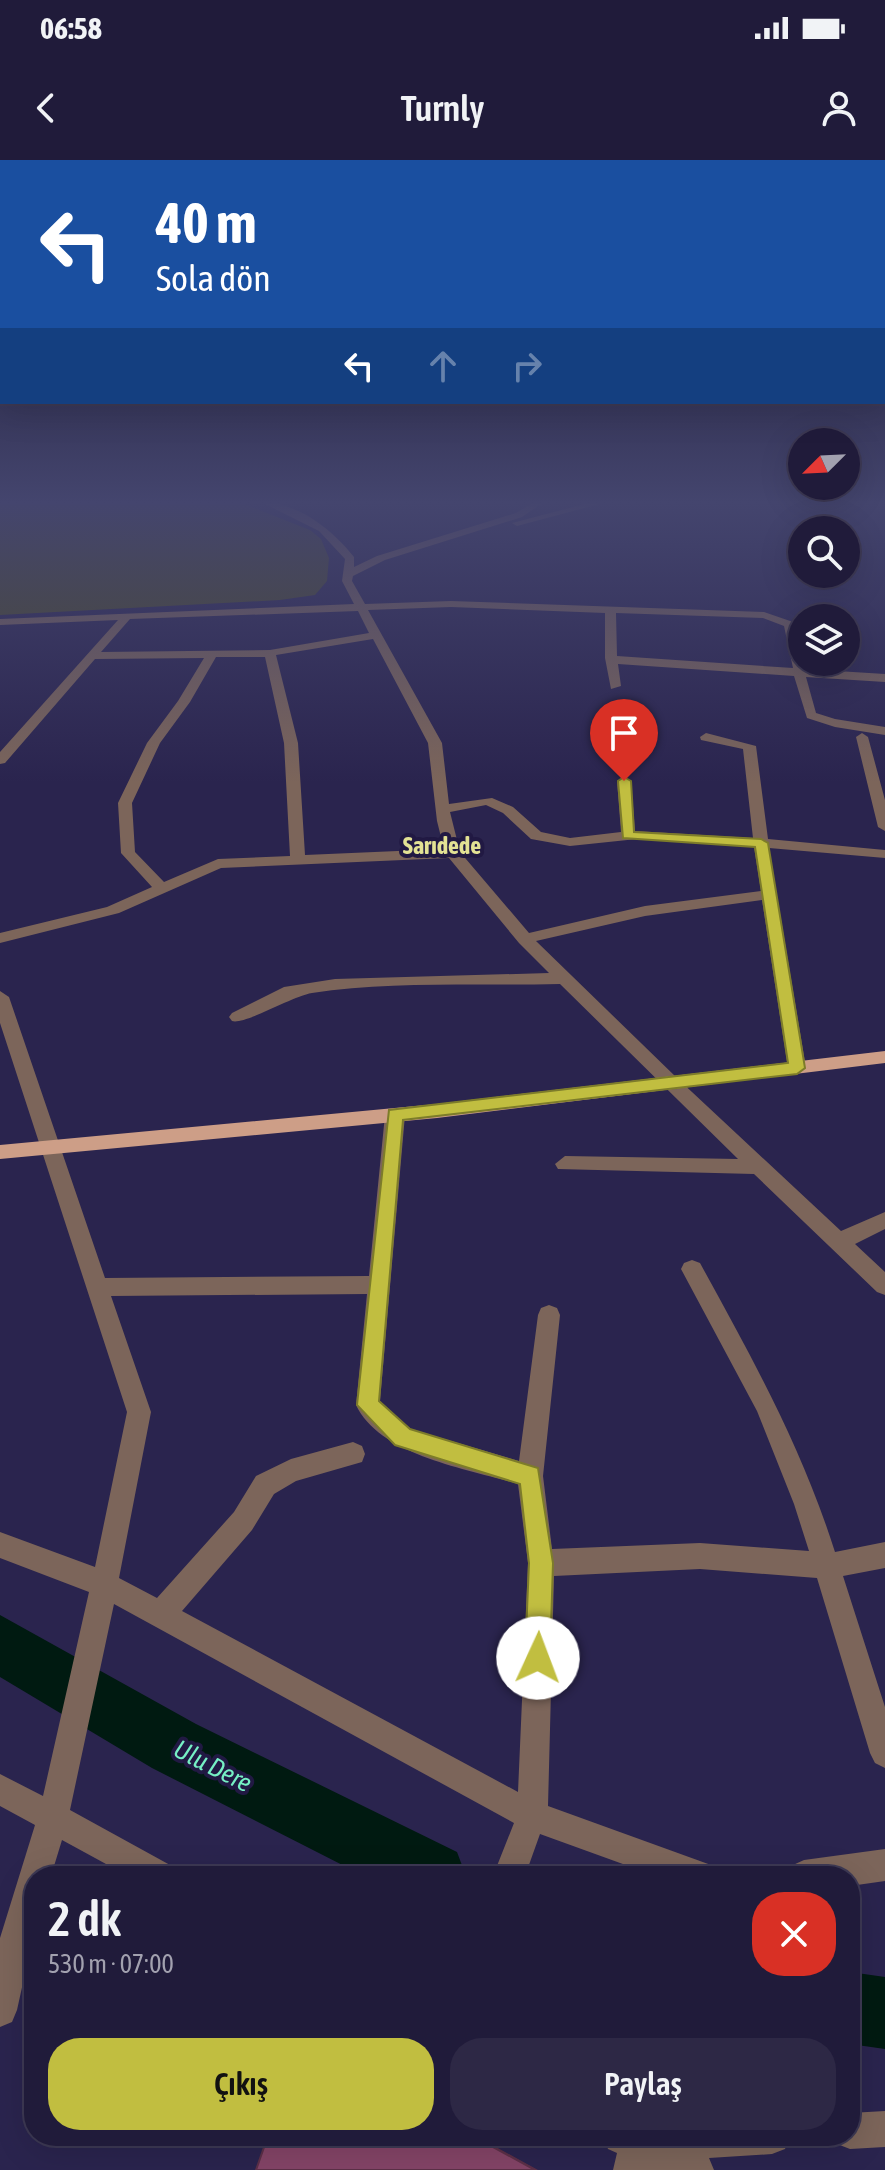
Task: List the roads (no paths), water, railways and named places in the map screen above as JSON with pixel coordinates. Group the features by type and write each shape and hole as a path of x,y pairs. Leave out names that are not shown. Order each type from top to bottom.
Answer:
{"main road":[{"path":"0,1152 395,1115 885,1057"}],"street":[{"path":"355,596 435,743 443,809 453,853 525,939 670,1083 885,1286"},
{"path":"1,622 451,604 776,618 788,624"},
{"path":"610,610 615,686"},
{"path":"0,760 23,730 94,656 127,616"},
{"path":"94,656 270,653 376,635"},
{"path":"270,653 291,743 298,857"},
{"path":"161,888 128,853 125,803 154,743 184,702 211,656"},
{"path":"611,658 668,666 788,671"},
{"path":"802,676 805,708 814,718 885,731"},
{"path":"857,676 885,678"},
{"path":"706,737 749,746 768,895 797,1068"},
{"path":"862,737 885,827"},
{"path":"624,781 628,835"},
{"path":"443,809 487,801 508,810 536,836 570,842 628,835 885,854"},
{"path":"0,938 113,910 218,864 298,857 453,853"},
{"path":"525,939 625,913 707,899 768,895"},
{"path":"238,1017 290,991 335,984 565,978"},
{"path":"0,997 139,1412 53,1817 39,1866"},
{"path":"395,1115 368,1405 403,1438 530,1476"},
{"path":"565,1164 760,1167"},
{"path":"839,1242 885,1220"},
{"path":"692,1269 767,1407 829,1566 885,1753"},
{"path":"98,1287 377,1285"},
{"path":"513,1866 532,1816 541,1563 530,1476 549,1315"},
{"path":"160,1615 243,1521 265,1485 291,1471 353,1454"},
{"path":"0,1545 104,1584 532,1816 672,1866"},
{"path":"541,1563 700,1556 829,1566 885,1555"},
{"path":"0,1789 141,1866"},
{"path":"860,1868 885,1865"},
{"path":"0,2010 24,1913"},
{"path":"860,2130 885,2129"},
{"path":"630,2150 671,2146"},
{"path":"630,2150 696,2170"}],"waterway":[{"name":"Ulu Dere","path":"0,1644 174,1746 413,1866"},
{"name":"Ulu Dere","path":"860,2009 885,2013"}],"district":[{"name":"Sarıdede","path":"442,845"}]}
